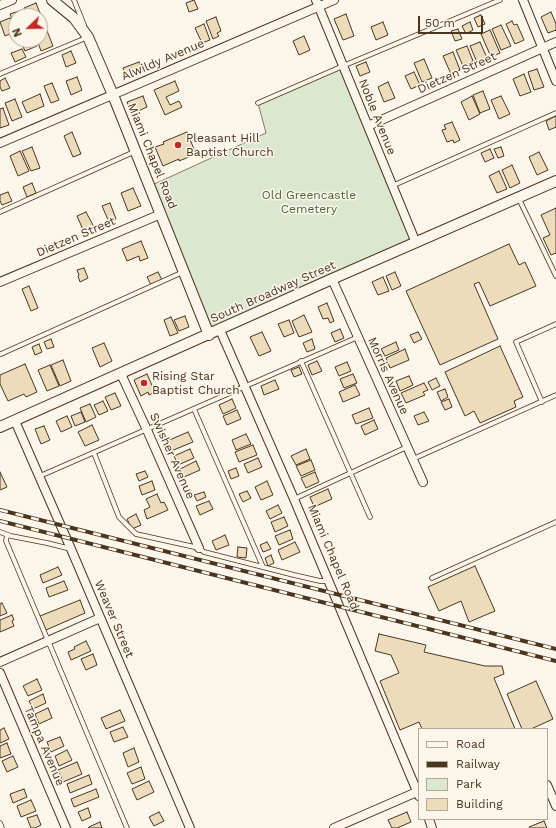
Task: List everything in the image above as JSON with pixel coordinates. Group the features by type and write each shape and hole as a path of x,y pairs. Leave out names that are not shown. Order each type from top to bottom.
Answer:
{"street":[{"path":"0,5 12,0"},
{"name":"Miami Chapel Road","path":"52,0 74,18 88,36 136,150 210,335"},
{"name":"Alwildy Avenue","path":"0,143 113,95 317,3 334,0"},
{"path":"523,0 556,81"},
{"name":"Noble Avenue","path":"317,3 416,243"},
{"name":"Dietzen Street","path":"368,126 556,42"},
{"name":"South Broadway Street","path":"0,428 332,279 556,181"},
{"name":"Dietzen Street","path":"0,282 161,214"},
{"name":"Morris Avenue","path":"332,279 423,482"},
{"name":"Miami Chapel Road","path":"220,330 294,499 418,793"},
{"name":"Swisher Avenue","path":"121,374 199,548"},
{"name":"Weaver Street","path":"15,420 190,828"},
{"path":"0,662 100,618"},
{"name":"Tampa Avenue","path":"0,673 66,828"},
{"path":"548,787 556,806"},
{"path":"334,828 418,793"}],"lane":[{"path":"0,74 88,36 74,0"},
{"path":"258,103 500,0"},
{"path":"392,186 556,112"},
{"path":"0,212 136,150"},
{"path":"519,198 556,276"},
{"path":"1,354 185,271"},
{"path":"542,402 516,342 556,324"},
{"path":"40,476 358,337"},
{"path":"301,362 370,517"},
{"path":"413,459 556,395"},
{"path":"194,409 263,567"},
{"path":"294,499 407,447"},
{"path":"94,453 119,517 136,534 199,548 204,552 294,575 320,581 329,581"},
{"path":"432,578 556,522"},
{"path":"0,532 71,550"},
{"path":"7,534 6,541 127,828"},
{"path":"0,823 2,828"}],"green space":[{"name":"Old Greencastle Cemetery","path":"343,66 416,243 209,335 150,186 266,133 258,103"}],"building":[{"path":"194,0 198,9 189,12 186,3"},
{"path":"36,3 38,8 24,8"},
{"path":"551,12 556,24 556,30 548,33 541,17"},
{"path":"346,14 354,36 343,40 334,19"},
{"path":"481,15 485,24 478,27 474,18"},
{"path":"216,17 221,31 217,33 219,36 213,39 206,21"},
{"path":"8,19 8,35 5,36 0,22"},
{"path":"512,21 514,25 517,24 524,40 515,44 506,24"},
{"path":"383,22 388,35 376,40 371,27"},
{"path":"470,22 473,30 466,34 462,26"},
{"path":"204,24 210,40 202,43 195,28"},
{"path":"501,25 511,46 501,50 492,29"},
{"path":"458,29 462,39 455,41 451,31"},
{"path":"490,30 500,53 491,57 481,34"},
{"path":"48,33 53,46 41,51 40,48 48,48"},
{"path":"304,36 310,50 299,55 293,41"},
{"path":"480,42 487,58 477,62 470,46"},
{"path":"467,46 473,61 463,66 456,50"},
{"path":"24,48 32,48 25,51"},
{"path":"22,49 26,57 15,62 11,53"},
{"path":"71,51 76,63 66,67 62,55"},
{"path":"453,52 460,70 451,74 443,56"},
{"path":"424,59 432,78 422,82 414,63"},
{"path":"139,62 143,71 126,78 123,68"},
{"path":"366,62 370,72 360,76 356,66"},
{"path":"537,69 544,87 534,90 528,72"},
{"path":"414,72 420,85 411,89 405,76"},
{"path":"524,74 531,92 520,96 513,79"},
{"path":"77,77 82,90 71,95 66,81"},
{"path":"5,78 10,88 2,91 0,81"},
{"path":"175,81 179,91 166,97 170,105 179,101 182,107 165,115 154,90"},
{"path":"388,82 395,98 384,102 378,87"},
{"path":"52,83 59,100 51,103 44,86"},
{"path":"483,91 490,109 480,113 473,95"},
{"path":"40,94 44,106 27,113 22,102"},
{"path":"143,96 147,107 132,114 127,102"},
{"path":"472,96 480,114 469,120 461,102"},
{"path":"501,96 510,114 499,119 491,100"},
{"path":"15,99 22,117 12,121 5,103"},
{"path":"3,108 9,125 0,128 0,109"},
{"path":"556,116 556,127 549,130 546,121"},
{"path":"452,122 460,140 454,143 453,140 447,142 442,130 446,129 444,125"},
{"path":"72,132 81,154 73,157 64,136"},
{"path":"187,132 196,154 163,166 155,147"},
{"path":"32,147 40,168 31,171 22,151"},
{"path":"501,147 504,156 498,158 494,149"},
{"path":"490,149 494,158 485,162 481,153"},
{"path":"20,151 29,171 18,176 10,156"},
{"path":"539,152 548,170 537,175 529,157"},
{"path":"512,165 520,183 510,188 502,170"},
{"path":"499,171 507,189 497,193 489,176"},
{"path":"32,183 36,193 27,197 23,187"},
{"path":"133,188 141,206 128,211 121,193"},
{"path":"8,192 12,201 2,205 0,195"},
{"path":"110,203 116,219 109,222 102,206"},
{"path":"556,208 556,253 551,255 543,238 550,235 541,215"},
{"path":"86,212 94,227 84,232 77,216"},
{"path":"141,241 148,258 140,261 139,256 127,261 122,249"},
{"path":"509,244 519,265 525,262 536,286 490,306 479,282 474,284 498,339 440,365 406,291"},
{"path":"84,268 88,278 80,282 77,270"},
{"path":"158,272 162,280 151,285 147,277"},
{"path":"395,272 401,286 392,290 386,276"},
{"path":"383,277 389,291 378,295 372,282"},
{"path":"29,286 38,308 31,311 22,289"},
{"path":"327,303 334,321 330,323 328,318 323,319 318,307"},
{"path":"304,315 312,332 299,337 292,321"},
{"path":"185,316 189,327 179,331 174,320"},
{"path":"171,317 178,333 170,336 164,320"},
{"path":"289,320 294,333 284,337 278,324"},
{"path":"340,329 344,338 335,342 331,333"},
{"path":"262,332 271,351 259,356 250,337"},
{"path":"418,332 422,339 414,343 410,335"},
{"path":"51,339 54,347 47,349 44,342"},
{"path":"312,339 315,349 307,352 303,343"},
{"path":"396,342 399,350 385,356 381,349"},
{"path":"104,343 112,361 100,367 92,348"},
{"path":"39,344 42,352 35,355 32,347"},
{"path":"500,346 523,397 514,401 516,407 480,423 474,411 465,416 445,372"},
{"path":"405,349 409,360 390,368 386,358"},
{"path":"63,360 71,381 60,386 51,365"},
{"path":"317,361 322,371 312,375 308,365"},
{"path":"347,362 351,371 339,376 335,367"},
{"path":"25,364 37,392 26,397 24,394 8,401 0,384 0,375"},
{"path":"50,365 59,386 47,391 38,370"},
{"path":"299,367 302,374 294,377 291,370"},
{"path":"147,374 155,392 149,395 148,392 141,396 134,380"},
{"path":"353,374 357,383 344,388 340,379"},
{"path":"409,376 413,385 400,391 396,381"},
{"path":"436,378 440,386 432,390 428,382"},
{"path":"275,380 279,389 264,395 261,386"},
{"path":"424,383 428,390 423,392 425,395 406,403 401,393"},
{"path":"355,385 360,395 343,402 339,392"},
{"path":"445,389 448,397 441,401 437,392"},
{"path":"115,393 121,406 111,410 105,397"},
{"path":"232,399 236,408 223,414 219,405"},
{"path":"449,399 452,407 445,410 441,402"},
{"path":"103,401 108,411 99,415 94,405"},
{"path":"90,404 96,417 86,422 80,408"},
{"path":"369,408 373,418 356,424 352,415"},
{"path":"237,410 241,419 227,425 223,416"},
{"path":"81,412 85,422 75,426 71,416"},
{"path":"424,412 429,421 418,425 414,416"},
{"path":"67,416 72,427 61,432 56,421"},
{"path":"374,420 378,429 365,435 361,426"},
{"path":"92,425 99,440 85,446 78,432"},
{"path":"44,426 50,440 41,444 35,429"},
{"path":"188,432 193,442 171,451 167,441"},
{"path":"246,434 251,444 236,450 232,440"},
{"path":"253,445 257,455 239,462 235,452"},
{"path":"190,449 194,458 178,465 174,456"},
{"path":"306,449 310,459 296,465 291,456"},
{"path":"258,458 262,467 248,473 244,464"},
{"path":"311,460 315,470 301,476 296,466"},
{"path":"196,461 200,470 184,477 180,469"},
{"path":"236,468 239,476 231,479 228,471"},
{"path":"145,471 148,477 139,481 136,474"},
{"path":"0,472 7,487 0,490"},
{"path":"315,472 319,482 306,488 301,478"},
{"path":"152,481 155,490 142,495 139,486"},
{"path":"267,481 273,495 261,500 255,487"},
{"path":"328,489 332,499 314,507 310,497"},
{"path":"247,491 251,498 243,502 239,494"},
{"path":"204,492 206,497 197,501 194,495"},
{"path":"157,494 161,503 164,502 168,510 147,519 144,510 150,507 146,499"},
{"path":"209,501 213,509 200,515 196,506"},
{"path":"278,505 282,513 270,519 266,511"},
{"path":"136,514 141,525 132,529 127,519"},
{"path":"284,517 288,526 275,532 271,522"},
{"path":"290,530 293,539 279,545 275,536"},
{"path":"225,535 229,545 216,550 212,541"},
{"path":"267,542 271,549 263,552 260,545"},
{"path":"295,542 300,552 282,560 278,550"},
{"path":"238,547 247,548 246,558 237,557"},
{"path":"271,555 274,563 268,566 265,558"},
{"path":"475,566 495,611 469,622 461,601 439,611 428,587"},
{"path":"58,567 62,575 43,583 40,575"},
{"path":"64,581 68,590 49,597 46,588"},
{"path":"80,600 85,613 46,630 40,616"},
{"path":"2,603 7,613 0,616 0,604"},
{"path":"12,615 14,626 0,632 0,620"},
{"path":"379,634 426,645 424,652 485,666 502,666 504,674 494,678 515,728 422,728 419,722 400,730 380,681 399,673 391,655 375,651"},
{"path":"86,641 91,651 71,660 68,652"},
{"path":"93,654 97,665 86,670 81,659"},
{"path":"37,679 42,690 28,696 23,686"},
{"path":"536,681 553,719 533,728 522,728 507,694"},
{"path":"43,694 46,703 33,709 29,701"},
{"path":"48,708 52,718 39,724 35,714"},
{"path":"120,710 125,721 106,729 101,718"},
{"path":"123,727 128,737 114,742 110,732"},
{"path":"4,728 9,739 0,743 0,730"},
{"path":"60,737 64,746 51,752 47,742"},
{"path":"7,743 11,754 0,758 0,746"},
{"path":"134,748 139,762 128,767 123,753"},
{"path":"67,750 72,760 59,766 55,756"},
{"path":"13,756 18,767 7,772 2,761"},
{"path":"77,762 82,774 63,782 58,770"},
{"path":"141,767 145,779 132,784 127,773"},
{"path":"89,775 92,784 70,793 67,784"},
{"path":"149,781 154,792 137,800 132,789"},
{"path":"24,789 27,797 13,803 10,794"},
{"path":"96,789 99,797 74,807 71,799"},
{"path":"31,800 36,811 21,817 17,806"},
{"path":"88,808 91,817 82,821 78,812"},
{"path":"159,812 164,821 154,826 149,817"},
{"path":"407,812 411,822 397,828 392,828 388,820"},
{"path":"37,815 41,825 31,828 27,818"},
{"path":"544,821 547,828 529,827"},
{"path":"100,822 102,828 89,828 89,827"}],"railway":[{"path":"0,510 556,649"},
{"path":"0,521 556,661"}],"place":[{"name":"Pleasant Hill Baptist Church","path":"178,145"},
{"name":"Rising Star Baptist Church","path":"144,383"}]}
